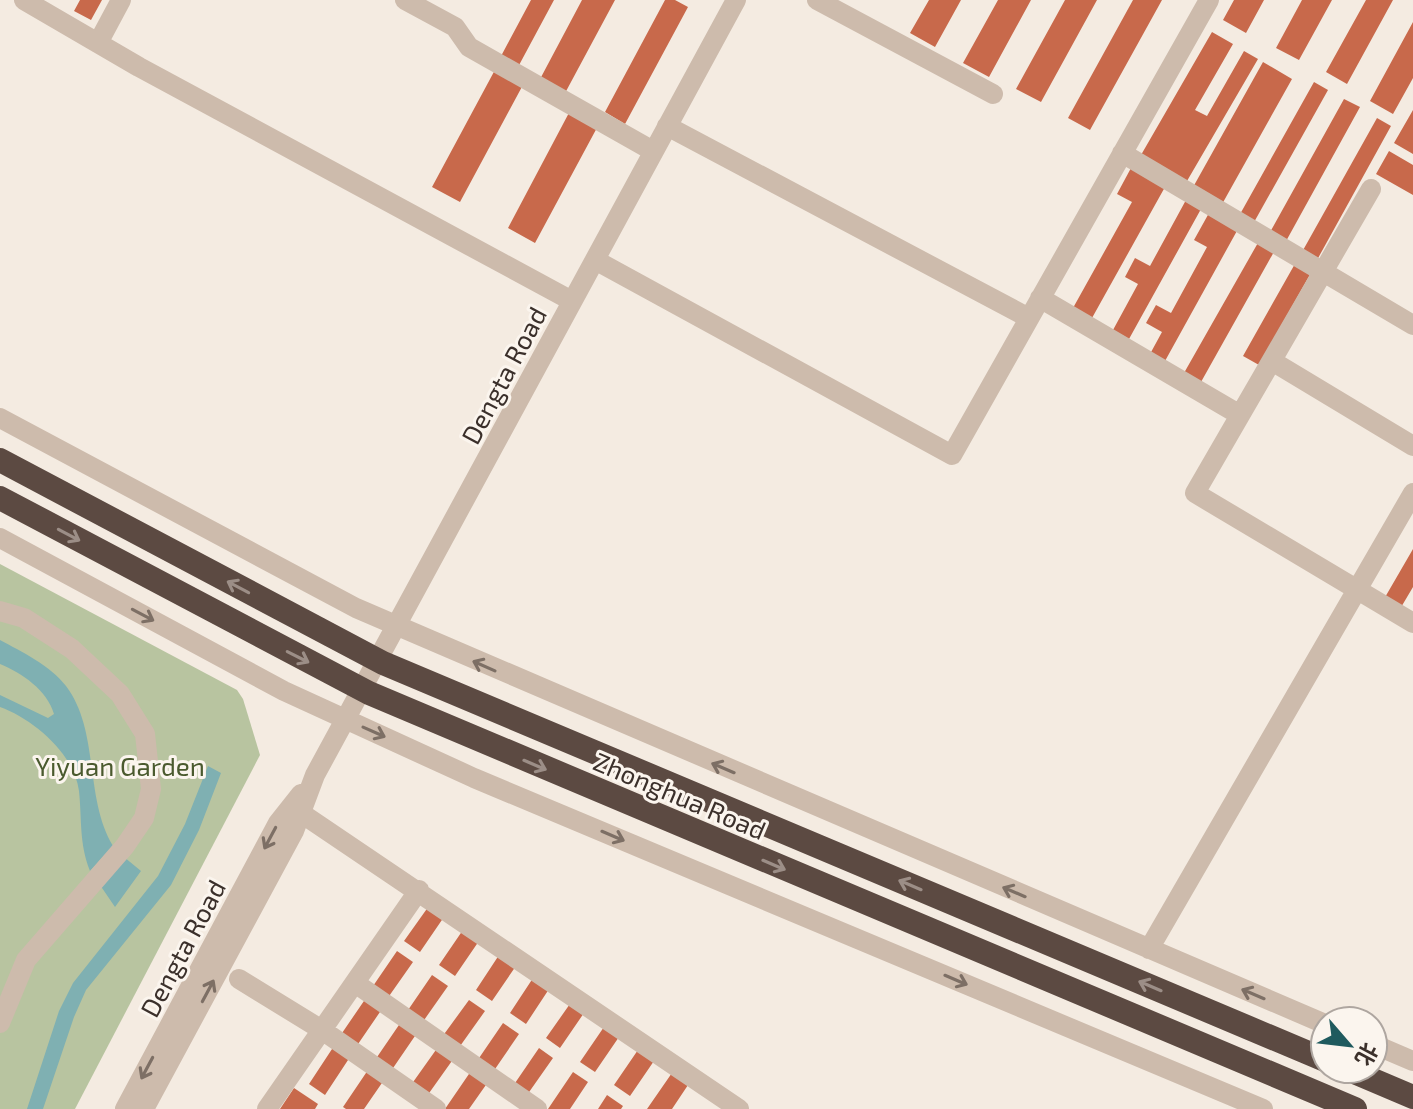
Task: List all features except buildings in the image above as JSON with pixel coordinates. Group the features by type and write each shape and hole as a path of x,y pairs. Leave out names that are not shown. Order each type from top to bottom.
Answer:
{"highway":[{"name":"Zhonghua Road","path":"0,460 378,660 1309,1053"},
{"name":"Zhonghua Road","path":"0,498 362,689 1355,1109"},
{"path":"1385,1085 1413,1097"}],"street":[{"path":"24,0 572,301"},
{"path":"98,43 121,0"},
{"path":"405,0 455,27 469,47 653,151"},
{"name":"Dengta Road","path":"125,1109 278,823 315,775 346,719 736,0"},
{"path":"817,0 993,94"},
{"path":"595,260 952,455 1122,153 1200,3"},
{"path":"667,126 1029,318"},
{"path":"1122,153 1413,325"},
{"path":"1371,189 1195,493 1413,623"},
{"path":"1040,298 1240,415"},
{"path":"1272,361 1413,446"},
{"path":"0,418 356,608 1309,1017"},
{"path":"1149,949 1413,493"},
{"path":"0,538 284,691 474,778 1263,1109"},
{"path":"0,611 24,618 72,649 120,694 145,734 151,789 144,818 125,846 26,960 0,1023"},
{"name":"Dengta Road","path":"144,1109 301,813 315,775"},
{"path":"301,813 739,1109"},
{"path":"267,1109 419,890"},
{"path":"239,979 322,1030 436,1109"},
{"path":"355,983 537,1109"},
{"path":"1389,1051 1413,1061"}],"green space":[{"name":"Yiyuan Garden","path":"0,564 237,690 243,699 260,755 75,1109 0,1109"}],"water":[{"path":"0,640 52,672 66,686 77,704 84,723 98,807 113,846 90,871 82,841 79,791 69,764 61,751 38,729 0,707 0,695 48,718 54,714 46,697 33,683 0,664"},
{"path":"208,766 221,773 199,830 171,885 86,990 43,1109 27,1109 59,1011 73,983 158,876 185,824"},
{"path":"124,857 141,871 115,907 100,885"}]}
